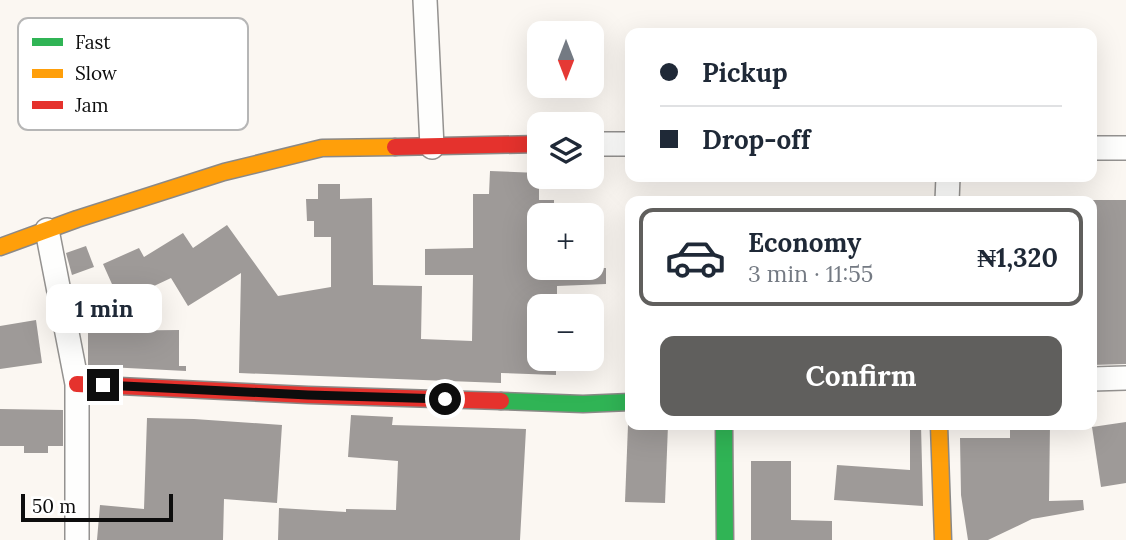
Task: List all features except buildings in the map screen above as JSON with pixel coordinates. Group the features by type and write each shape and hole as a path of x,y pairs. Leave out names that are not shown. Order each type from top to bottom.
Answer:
{"street":[{"path":"425,0 432,147"},
{"path":"0,247 224,172 322,148 527,144"},
{"path":"604,144 625,144"},
{"path":"1097,148 1126,148"},
{"path":"47,230 77,384 77,540"},
{"path":"1097,379 1126,378"},
{"path":"77,384 583,404 625,401"},
{"path":"724,430 725,540"},
{"path":"939,430 943,540"}],"traffic: fast":[{"path":"501,401 583,404 625,402"},
{"path":"724,430 725,540"}],"traffic: slow":[{"path":"0,247 77,219 224,172 322,148 395,147"},
{"path":"939,430 943,540"}],"traffic: jam":[{"path":"395,147 527,144"},
{"path":"77,384 501,401"}],"route":[{"path":"103,385 445,399"}]}
